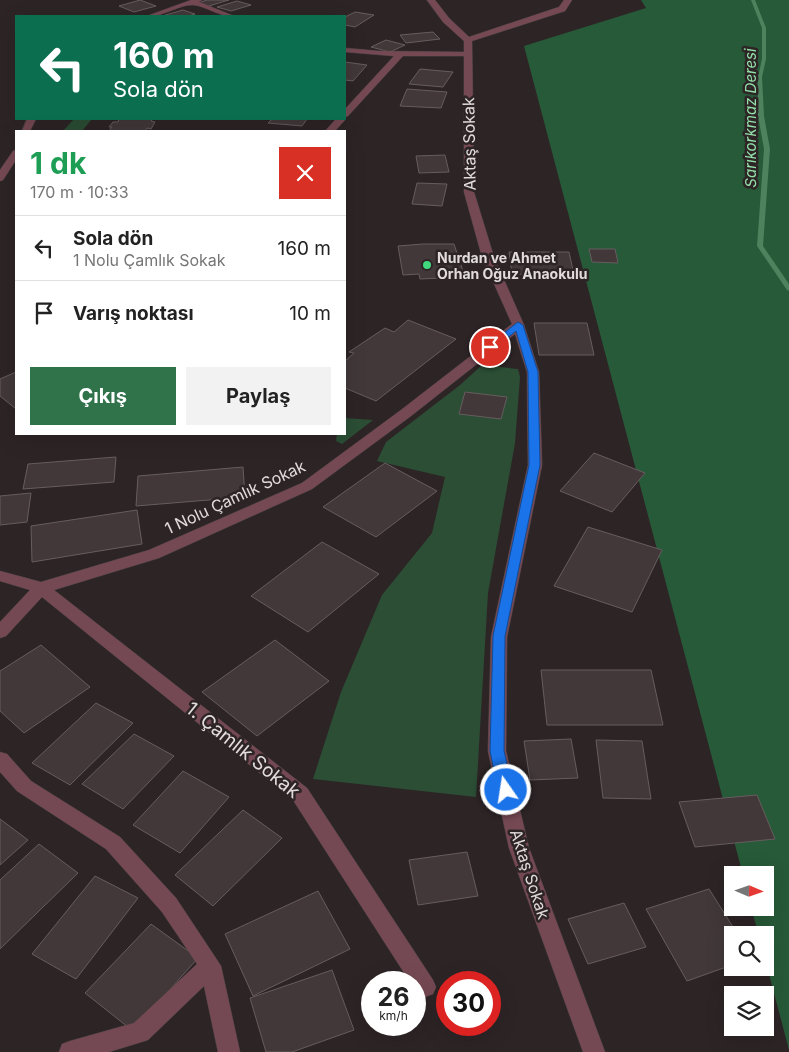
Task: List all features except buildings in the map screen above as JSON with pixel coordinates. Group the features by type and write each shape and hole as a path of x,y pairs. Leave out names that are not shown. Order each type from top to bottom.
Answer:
{"street":[{"path":"431,0 446,20 468,40 562,10 568,0"},
{"path":"153,15 173,4 195,1 228,15"},
{"name":"Aktaş Sokak","path":"468,40 469,192 488,257 518,325 533,372 534,465 499,636 497,751 518,848 594,1052"},
{"path":"346,50 400,54 468,54"},
{"path":"346,113 400,54"},
{"path":"331,130 340,120"},
{"path":"0,178 15,155"},
{"name":"1 Nolu Çamlık Sokak","path":"41,588 154,554 307,486 406,414 518,325"},
{"name":"1. Çamlık Sokak","path":"0,576 41,588 300,794 415,971"},
{"path":"0,632 41,588"},
{"path":"0,759 24,786 113,843 169,905 210,966 229,1052"},
{"path":"70,1052 140,1032 210,966"}],"green space":[{"path":"641,0 789,0 789,1050 774,993 774,986 772,986 769,976 774,976 774,926 756,926 753,916 774,916 774,866 741,866 524,46 646,8"},
{"path":"73,120 91,120 83,130 64,130"},
{"path":"482,365 518,369 520,377 515,443 488,593 476,797 313,779 341,692 382,595 432,533 445,477 377,461 386,442 460,385"},
{"path":"346,418 373,420 342,444 336,441 337,435 346,435"}],"waterway":[{"name":"Sarıkorkmaz Deresi","path":"753,0 764,28 764,59 760,77 761,116 767,149 760,246 789,289"}],"place":[{"name":"Nurdan ve Ahmet Orhan Oğuz Anaokulu","path":"427,265"}],"route":[{"path":"490,347 518,325 533,372 534,465 499,636 497,751 506,790"}]}
